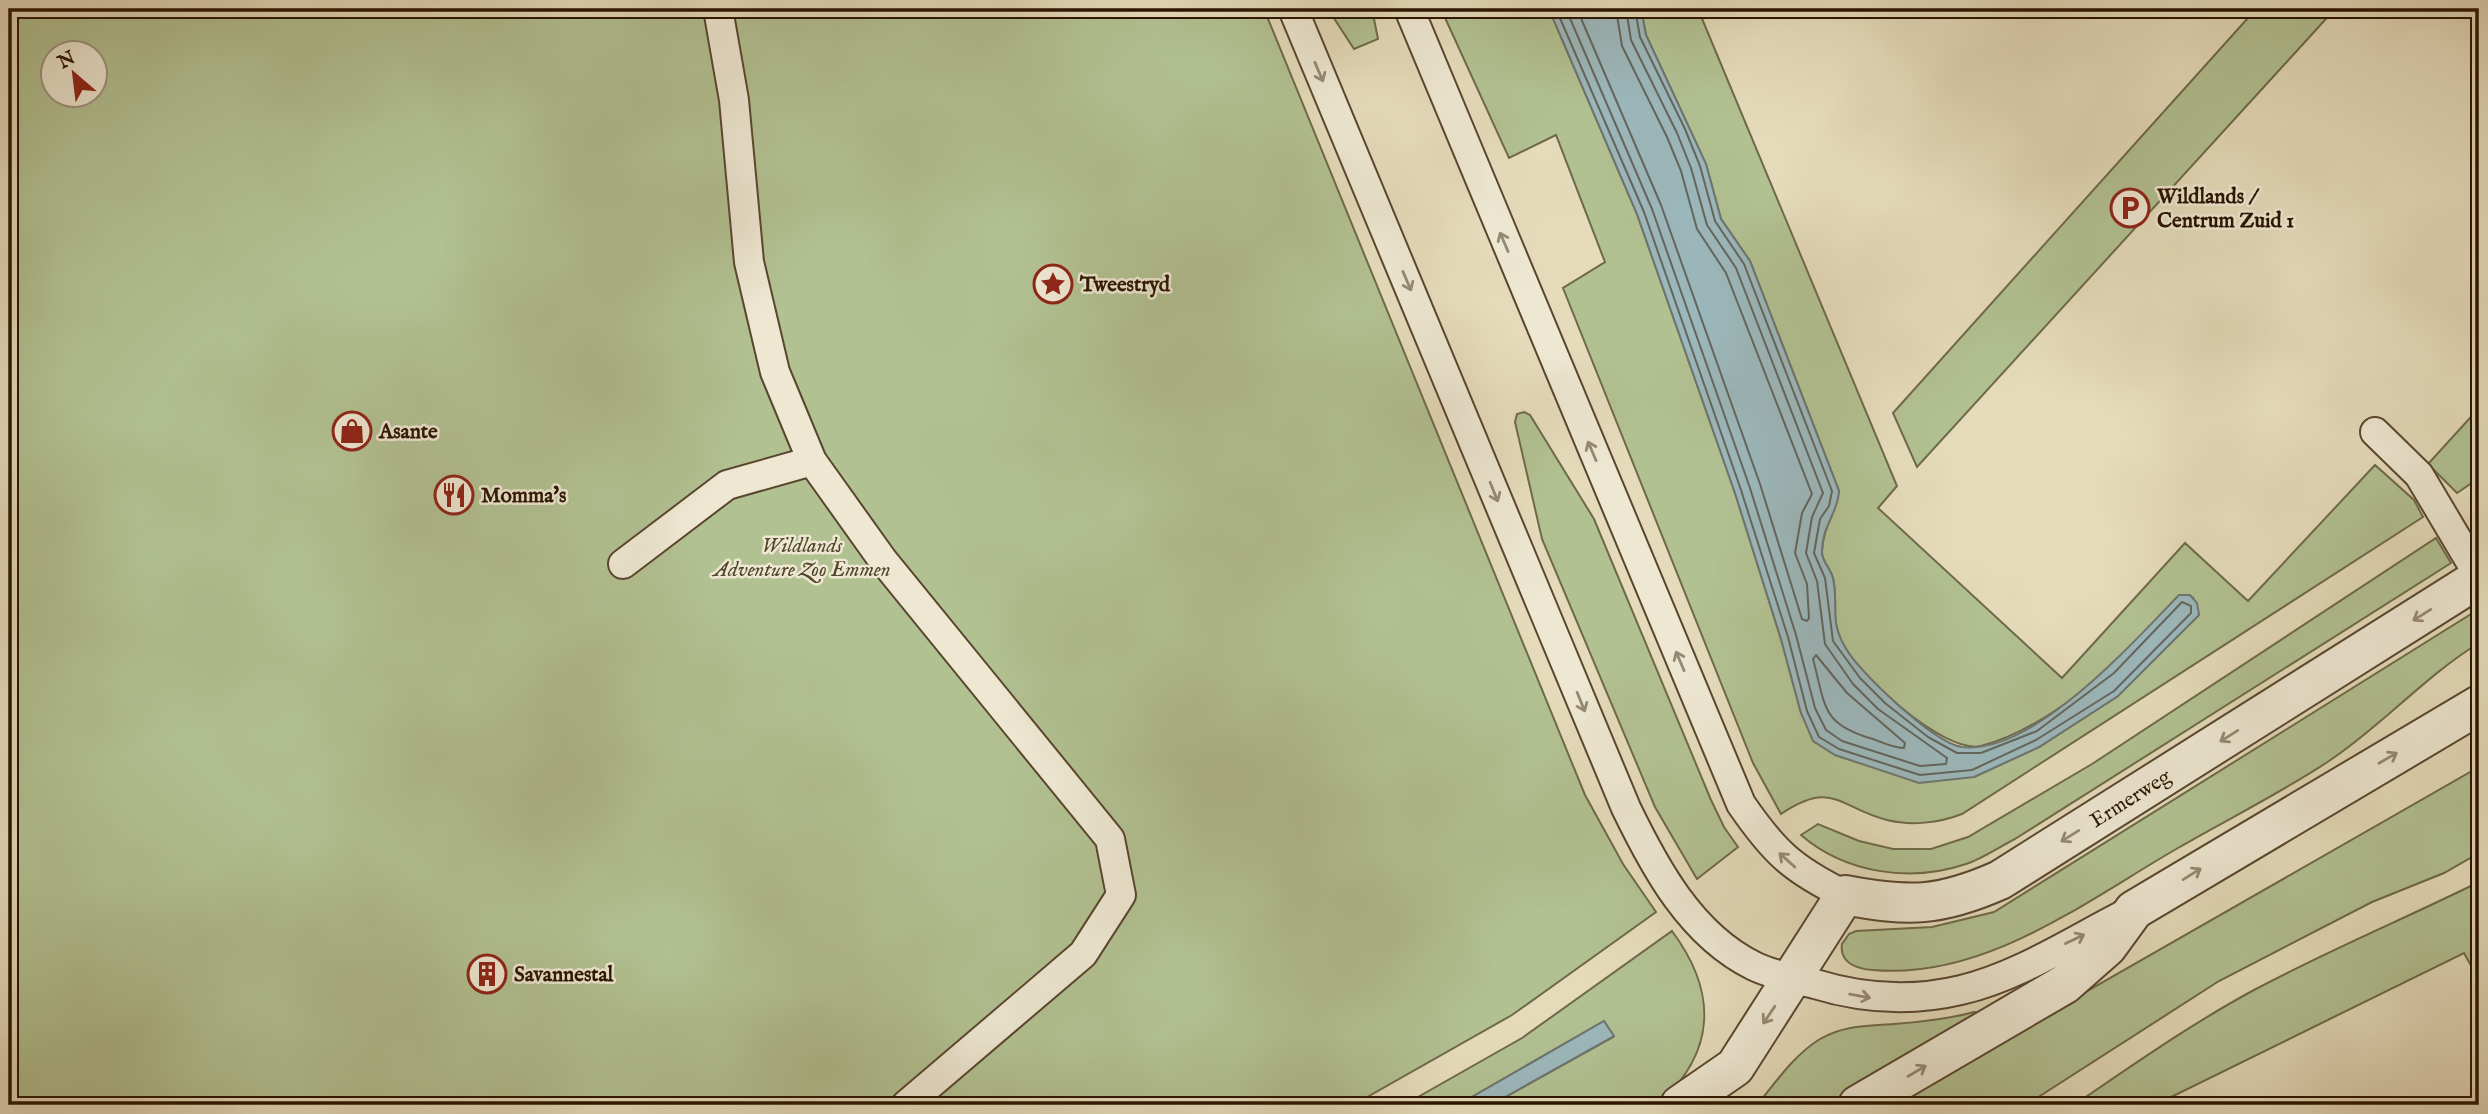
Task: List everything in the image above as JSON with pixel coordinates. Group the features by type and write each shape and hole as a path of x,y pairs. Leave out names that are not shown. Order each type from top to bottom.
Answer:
{"street":[{"name":"Ermerweg","path":"1845,895 1922,904 1961,898 2000,880 2479,577"},
{"path":"1858,1105 2065,984 2107,947 2134,910 2479,705"},
{"path":"1680,1105 1735,1067 1845,895"}],"lane":[{"path":"718,9 734,100 749,262 775,372 812,461 882,559 1111,839 1121,895 1083,954 906,1105"},
{"path":"1293,9 1597,742 1647,851 1671,890 1716,940 1754,966 1794,978 1871,998 1917,997 1962,990 2027,966 2134,910"},
{"path":"1409,9 1741,804 1766,840 1790,864 1845,895"},
{"path":"2375,432 2419,475 2479,577"},
{"path":"623,564 727,485 812,461"}],"green space":[{"name":"Wildlands Adventure Zoo Emmen","path":"9,9 1264,9 1585,795 1623,864 1656,912 1512,1015 1353,1105 9,1105"},
{"path":"1328,9 1372,9 1378,39 1354,49"},
{"path":"1441,9 1549,9 1637,214 1735,493 1781,639 1801,713 1835,755 1876,768 1974,777 2039,747 2118,696 2199,615 2193,598 2065,704 2009,736 1981,746 1965,745 1945,738 1924,725 1862,670 1839,638 1834,583 1822,554 1839,491 1750,261 1721,219 1706,164 1646,35 1641,9 1698,9 1897,486 1878,508 2062,678 2185,543 2248,601 2375,465 2414,500 2423,517 1962,814 1925,823 1896,822 1825,797 1813,798 1781,814 1753,763 1563,288 1605,262 1556,135 1509,158"},
{"path":"2256,9 2335,9 1917,467 1893,413"},
{"path":"2479,408 2479,478 2457,493 2428,464"},
{"path":"1524,412 1530,415 1594,519 1711,800 1724,827 1738,847 1697,879 1655,807 1542,539 1515,422 1517,414"},
{"path":"2436,538 2451,563 2015,839 1978,859 1945,870 1923,873 1879,871 1837,858 1801,835 1818,824 1859,841 1893,849 1931,849 1968,837 2092,764"},
{"path":"2479,609 2479,643 2440,670 2348,747 2292,784 2178,848 2071,913 1994,950 1955,963 1914,970 1873,970 1850,964 1843,956 1842,944 1849,934 1856,931 1932,927 1994,912"},
{"path":"2479,767 2479,853 2444,873 2372,902 2219,981 2026,1105 1888,1105"},
{"path":"2479,882 2479,980 2464,953 2155,1105 2074,1105 2185,1031 2254,990"},
{"path":"1672,931 1687,954 1697,977 1703,999 1704,1021 1700,1043 1691,1064 1677,1085 1658,1105 1491,1105 1613,1037 1604,1021 1458,1105 1404,1105 1522,1038"},
{"path":"1978,1013 1976,1022 1829,1105 1757,1105 1794,1061 1811,1045 1829,1034 1856,1027 1924,1021"}],"water":[{"path":"1549,9 1641,9 1646,35 1706,164 1721,219 1750,261 1839,491 1825,534 1822,554 1834,580 1838,633 1859,666 1907,713 1942,739 1962,747 1990,745 2020,733 2050,715 2109,666 2179,595 2190,595 2197,603 2199,615 2118,696 2039,747 1974,777 1919,783 1835,755 1813,741 1801,713 1781,639 1735,493 1637,214"},
{"path":"1604,1021 1614,1036 1491,1105 1458,1105"}],"place":[{"name":"Wildlands / Centrum Zuid 1","path":"2130,208"},
{"name":"Tweestryd","path":"1053,284"},
{"name":"Asante","path":"352,431"},
{"name":"Momma's","path":"454,495"},
{"name":"Savannestal","path":"487,974"}]}
